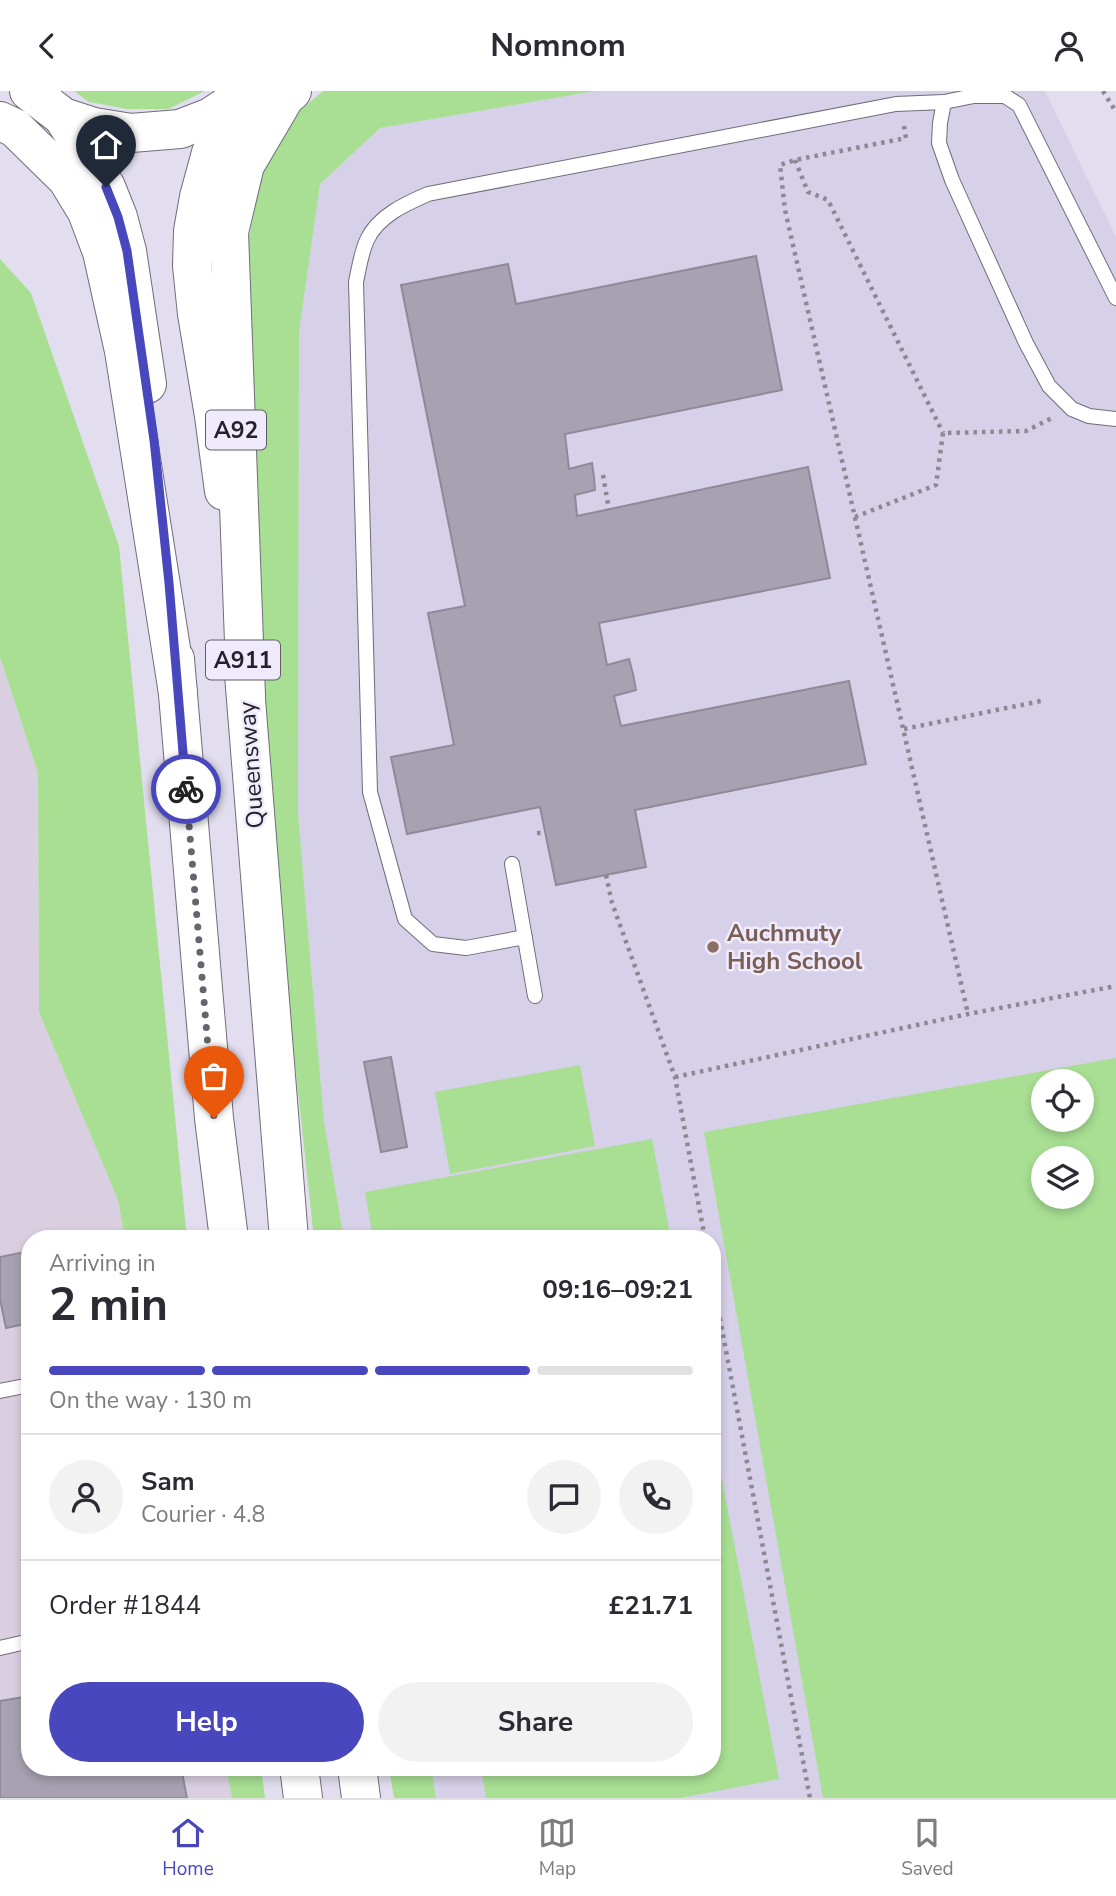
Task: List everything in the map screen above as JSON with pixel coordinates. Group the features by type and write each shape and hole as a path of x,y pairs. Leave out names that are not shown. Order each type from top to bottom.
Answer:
{"main road":[{"path":"29,91 63,117 94,127 131,133 180,129 211,117 247,93"},
{"name":"A92","path":"247,697 229,232 245,165 285,96 292,91"},
{"name":"Queensway","path":"247,93 211,153 193,231 192,266 214,416 247,697 288,1230"},
{"name":"A911","path":"63,117 106,187 127,251 154,440 214,1118 228,1230"},
{"path":"0,121 15,128 67,179 87,212 102,252 124,351 178,693"},
{"path":"300,1776 303,1798"},
{"path":"358,1776 361,1798"}],"lane":[{"path":"525,937 466,948 433,944 405,919 370,792 356,282 368,237 403,204 428,194 900,104 944,102 974,96 1004,96 1019,105 1116,297"},
{"path":"944,102 939,143 952,180 1026,343 1049,386 1072,409 1089,416 1116,419"},
{"path":"512,865 535,996"},
{"path":"0,1391 21,1387"},
{"path":"0,1648 21,1643"}],"path":[{"path":"1103,91 1116,112"},
{"path":"900,104 906,138 780,165 785,210 968,1014"},
{"path":"794,160 808,192 828,200 943,433 936,485 855,517"},
{"path":"943,433 1026,431 1072,409"},
{"path":"603,475 609,510"},
{"path":"904,729 1041,701"},
{"path":"537,833 545,833"},
{"path":"607,875 612,902 675,1077 703,1230"},
{"path":"675,1077 968,1014 1116,986"},
{"path":"721,1324 810,1798"}],"shaded area":[{"name":"Auchmuty High School","path":"595,91 1045,91 1116,237 1116,1798 436,1798 432,1776 721,1776 721,1230 342,1230 324,1122 298,813 299,331 320,184 380,128"},
{"path":"0,657 38,773 39,1012 118,1200 123,1230 21,1230 21,1776 228,1776 232,1798 0,1798"}],"green space":[{"path":"74,91 205,91 168,109 127,109 89,102"},
{"path":"323,91 595,91 380,128 320,184 299,332 298,813 324,1122 342,1230 313,1230 275,879 243,275 260,174 297,113"},
{"path":"0,259 31,293 119,546 186,1230 123,1230 118,1200 39,1012 38,773 0,657"},
{"path":"1116,1058 1116,1798 823,1798 704,1132 1031,1073 1031,1132 1094,1132 1094,1069 1055,1069"},
{"path":"580,1065 595,1146 450,1174 435,1092"},
{"path":"652,1139 669,1230 371,1230 365,1192"},
{"path":"721,1474 779,1779 680,1798 486,1798 482,1776 721,1776"},
{"path":"228,1776 262,1776 265,1798 232,1798"},
{"path":"390,1776 432,1776 436,1798 394,1798"}],"building":[{"path":"756,256 782,390 565,434 569,469 592,463 595,490 575,495 577,516 808,467 830,578 599,623 607,665 629,659 633,674 636,690 614,696 621,726 849,681 866,764 635,810 646,867 556,885 540,807 407,834 391,757 454,745 428,613 465,606 401,285 508,264 516,304"},
{"path":"391,1057 407,1147 381,1152 364,1062"},
{"path":"21,1253 21,1325 6,1328 0,1299 0,1257"},
{"path":"21,1698 21,1776 183,1776 187,1798 0,1798 0,1701"}],"way so far":[{"path":"186,789 214,1118"}],"place":[{"name":"Auchmuty High School","path":"713,947"}],"route":[{"path":"106,187 127,251 154,440 186,789"}]}
